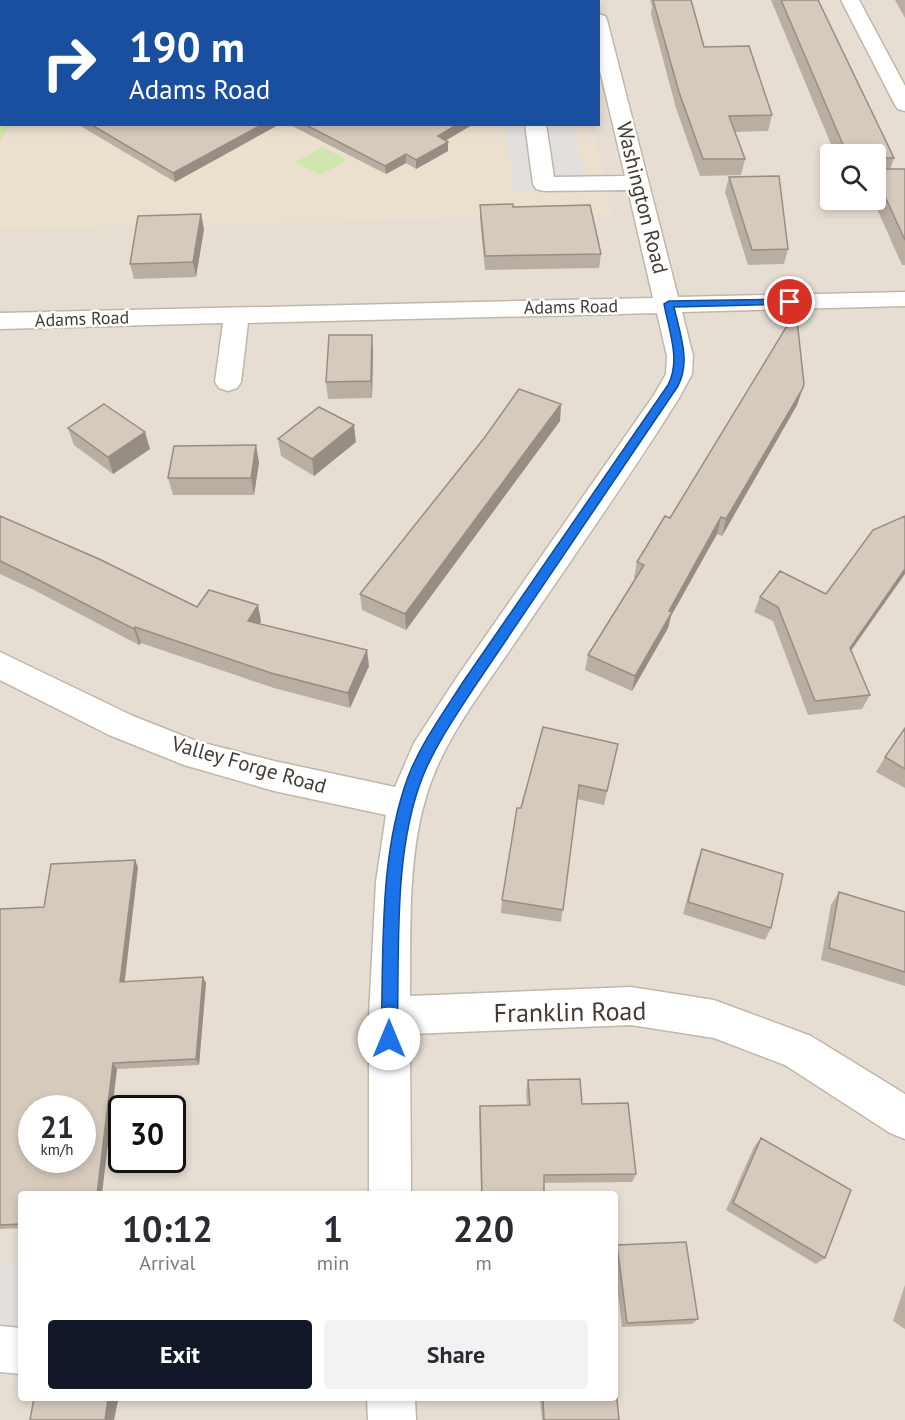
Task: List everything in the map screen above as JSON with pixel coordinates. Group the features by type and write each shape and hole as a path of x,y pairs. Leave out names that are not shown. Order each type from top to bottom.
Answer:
{"street":[{"path":"850,0 905,105"},
{"name":"Washington Road","path":"390,1191 389,1017 395,856 406,804 416,775 450,714 666,398 679,374 680,356 669,304 639,183 608,96 600,35"},
{"path":"535,126 544,184 639,183"},
{"name":"Adams Road","path":"0,321 905,299"},
{"path":"228,382 237,315"},
{"name":"Valley Forge Road","path":"0,664 107,719 195,754 310,785 406,804"},
{"name":"Franklin Road","path":"389,1017 631,1006 714,1019 797,1050 905,1118"},
{"path":"0,1350 18,1351"},
{"path":"391,1401 392,1420"}],"shaded area":[{"path":"600,0 905,0 905,1420 0,1420 0,126 600,126"},
{"path":"0,126 592,126 612,215 0,229"},
{"path":"505,126 574,126 587,191 514,192"},
{"path":"0,1264 18,1264 18,1378 0,1377"}],"green space":[{"path":"0,126 8,126 0,143"},
{"path":"322,147 347,160 320,175 296,162"}],"building":[{"path":"653,0 691,0 704,47 749,46 772,115 729,116 745,159 703,159 679,92"},
{"path":"781,0 818,0 894,158 886,158 886,144 843,144"},
{"path":"93,126 259,126 173,173"},
{"path":"308,126 455,126 438,136 448,142 416,160 406,154 385,166"},
{"path":"886,169 905,169 905,240 886,199"},
{"path":"779,176 788,249 752,250 729,177"},
{"path":"513,204 513,207 590,205 601,254 485,256 480,205"},
{"path":"201,214 193,262 130,264 138,216"},
{"path":"796,311 803,388 726,519 721,517 669,611 672,612 635,676 588,655 644,565 637,562 665,516 670,518"},
{"path":"329,335 372,335 371,381 326,382"},
{"path":"519,389 561,404 405,614 360,594 485,437"},
{"path":"104,404 145,432 108,457 68,428"},
{"path":"319,407 354,425 312,459 278,439"},
{"path":"256,445 251,478 168,478 174,446"},
{"path":"0,516 99,559 197,607 209,590 258,605 248,621 367,650 348,693 271,673 135,627 134,629 0,561"},
{"path":"905,516 905,569 850,648 870,695 815,701 778,607 760,597 780,571 826,594 873,530"},
{"path":"543,727 618,744 607,791 579,785 563,910 502,900 517,808 521,808"},
{"path":"905,728 905,769 885,757"},
{"path":"702,849 783,874 771,928 688,902"},
{"path":"135,860 120,982 203,977 196,1059 113,1063 97,1191 18,1191 18,1224 0,1225 0,909 44,907 51,864"},
{"path":"839,892 905,912 905,972 829,948"},
{"path":"580,1079 582,1104 628,1103 636,1174 544,1175 544,1191 482,1191 480,1106 530,1105 528,1080"},
{"path":"761,1138 851,1190 825,1258 733,1203"},
{"path":"686,1242 698,1319 627,1323 618,1245"},
{"path":"33,1401 108,1401 105,1420 30,1420"},
{"path":"543,1401 617,1401 619,1420 544,1420"}],"route":[{"path":"389,1039 395,856 406,804 416,775 468,686 673,386 679,374 680,356 669,304 790,302"}]}
